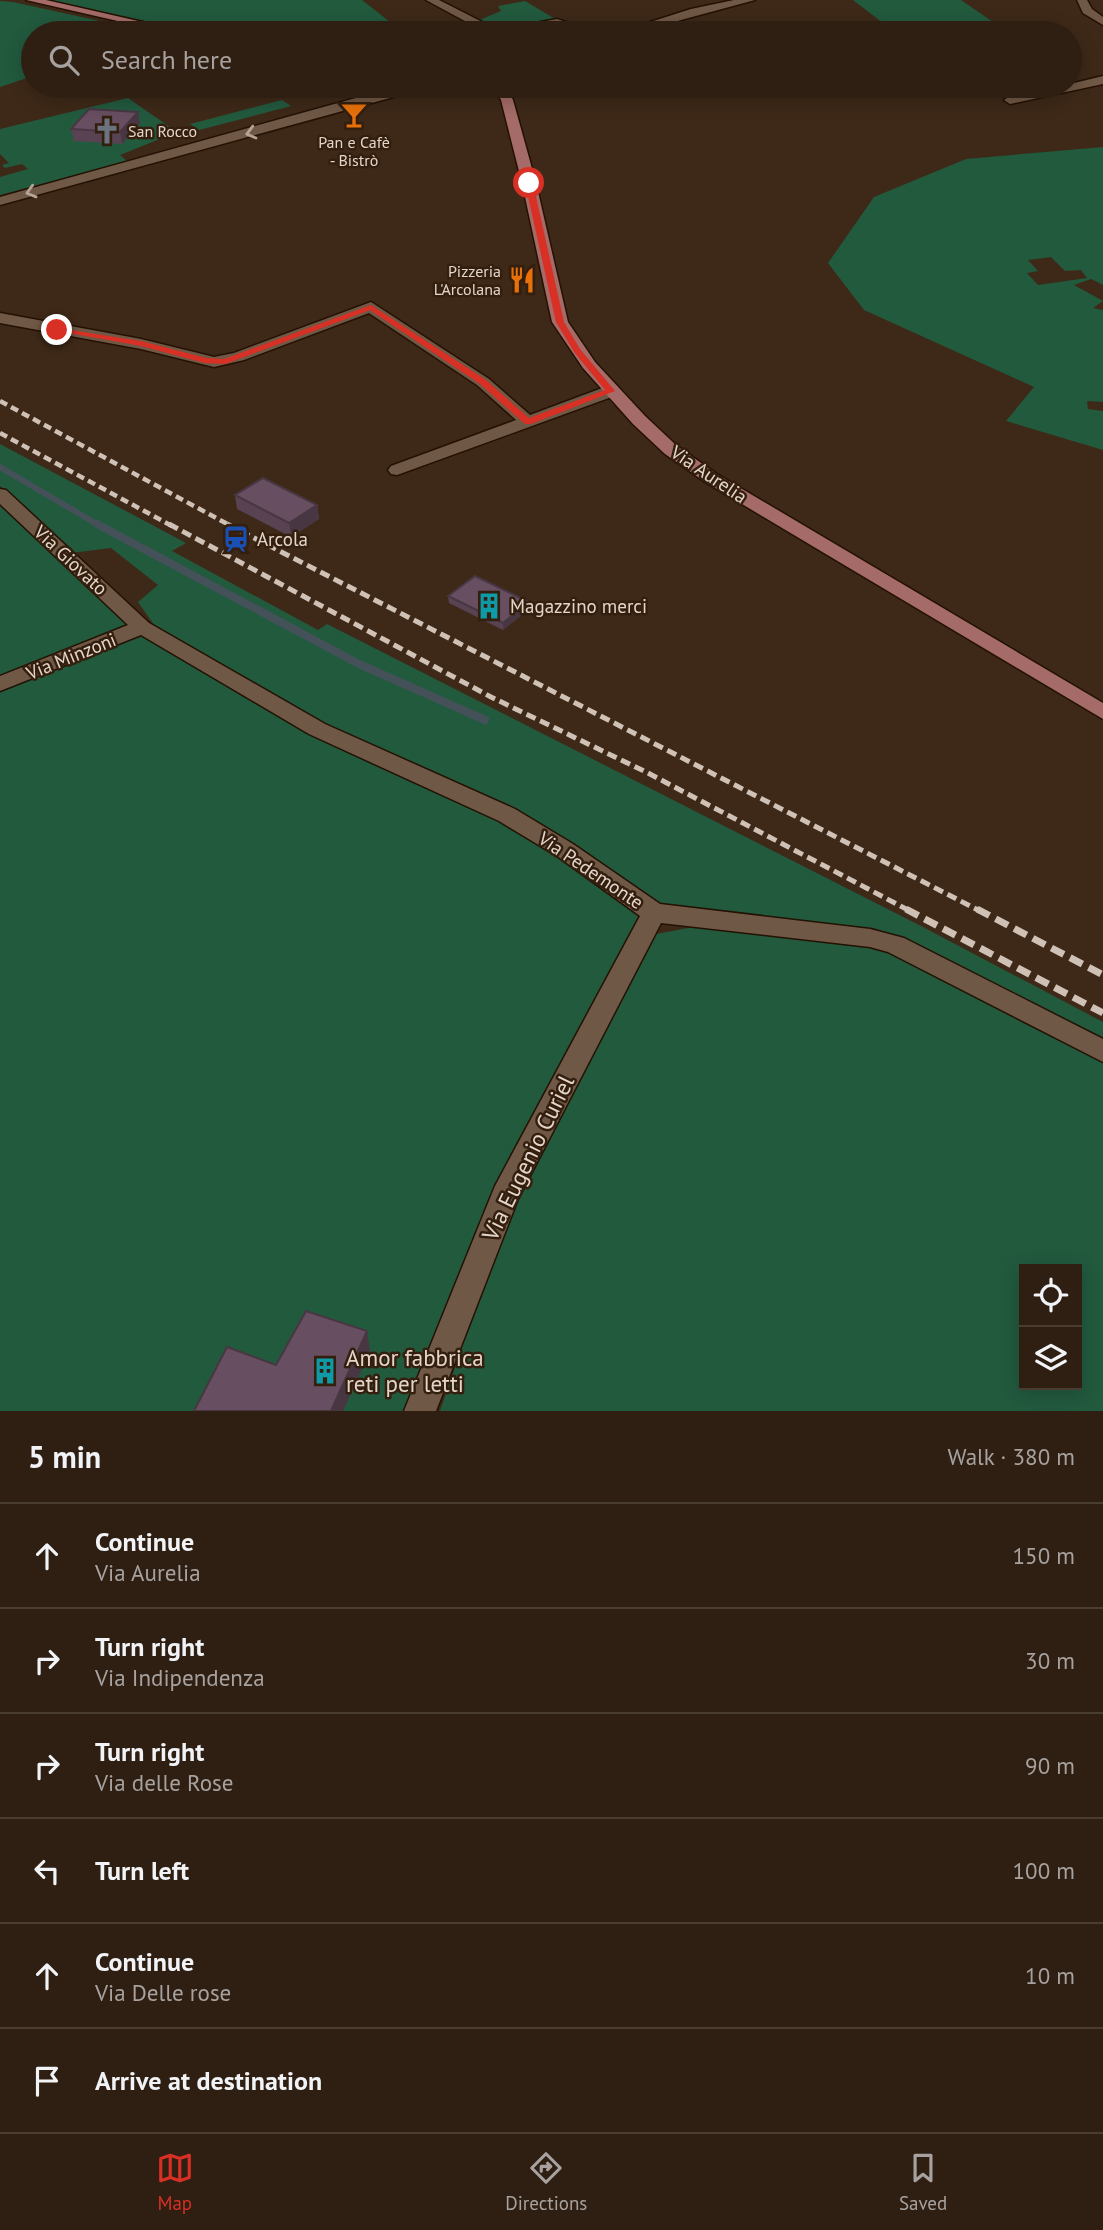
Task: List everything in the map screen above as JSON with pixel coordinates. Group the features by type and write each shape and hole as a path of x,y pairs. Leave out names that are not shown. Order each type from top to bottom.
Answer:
{"main road":[{"path":"31,0 129,21"},
{"name":"Via Aurelia","path":"506,98 526,170 560,322 577,350 611,391 671,450 711,478 1103,712"}],"street":[{"path":"431,0 474,21"},
{"path":"662,21 750,0"},
{"path":"1082,0 1087,11 1103,22"},
{"path":"1082,85 1103,80"},
{"path":"0,201 376,98"},
{"path":"1010,100 1019,98"},
{"path":"0,318 164,349 205,361 225,361 371,307 483,382 528,422"},
{"path":"397,470 611,391"},
{"name":"Via Giovato","path":"0,494 142,627"},
{"name":"Via Minzoni","path":"0,684 142,627"},
{"name":"Via Pedemonte","path":"142,627 317,729 506,815 565,850 654,913 870,938 895,945 1103,1051"},
{"name":"Via Eugenio Curiel","path":"420,1411 505,1195 654,913"}],"green space":[{"path":"50,0 362,0 389,21 145,21"},
{"path":"853,0 961,0 992,21 880,21"},
{"path":"0,1 99,21 21,21 21,80 0,87"},
{"path":"525,1 557,20 477,21 501,11 498,6"},
{"name":"San Rocco","path":"128,98 177,132 120,155 127,161 0,195 0,177 28,169 22,164 5,168 2,165 9,163 0,154 0,129"},
{"path":"282,100 291,106 199,130 190,124"},
{"path":"1103,147 1103,285 1091,279 1074,285 1103,301 1093,308 1103,310 1103,402 1087,401 1088,409 1103,411 1103,450 1006,421 1034,387 864,310 828,263 874,197 966,159","holes":["1051,257 1065,271 1081,270 1087,278 1038,285 1027,273 1038,271 1028,260"]},
{"path":"0,444 186,543 172,551 318,630 327,624 921,926 1103,1022 1103,1041 908,941 874,928 832,926 656,905 322,725 157,629 138,602 158,585 111,548 71,553 0,486"},
{"path":"0,498 137,626 0,682"},
{"path":"141,630 504,817 648,914 413,1411 0,1411 0,687"},
{"path":"704,925 864,944 890,952 1103,1060 1103,1411 440,1411 513,1198 651,935"}],"building":[{"path":"89,109 138,112 120,132 71,129"},
{"path":"263,478 317,505 289,523 235,495"},
{"name":"Magazzino merci","path":"475,576 529,602 503,623 448,596"},
{"name":"Amor fabbrica reti per letti","path":"306,1311 367,1331 331,1411 194,1411 227,1347 276,1365"}],"waterway":[{"path":"0,467 100,526"},
{"path":"97,524 359,664 485,720"}],"railway":[{"path":"0,401 231,526"},
{"path":"0,433 172,526"},
{"path":"169,524 491,697 646,772 910,911"},
{"path":"227,524 980,911"},
{"path":"906,909 1103,1013"},
{"path":"977,909 1103,975"}],"place":[{"name":"Pan e Cafè - Bistrò","path":"354,115"},
{"name":"San Rocco","path":"107,131"},
{"name":"Pizzeria L'Arcolana","path":"522,280"},
{"name":"Arcola","path":"236,539"},
{"name":"Magazzino merci","path":"489,606"},
{"name":"Amor fabbrica reti per letti","path":"325,1371"}],"route":[{"path":"57,330 118,339 214,362 239,357 371,307 483,382 528,422 611,391 577,350 560,322 529,183"}]}
